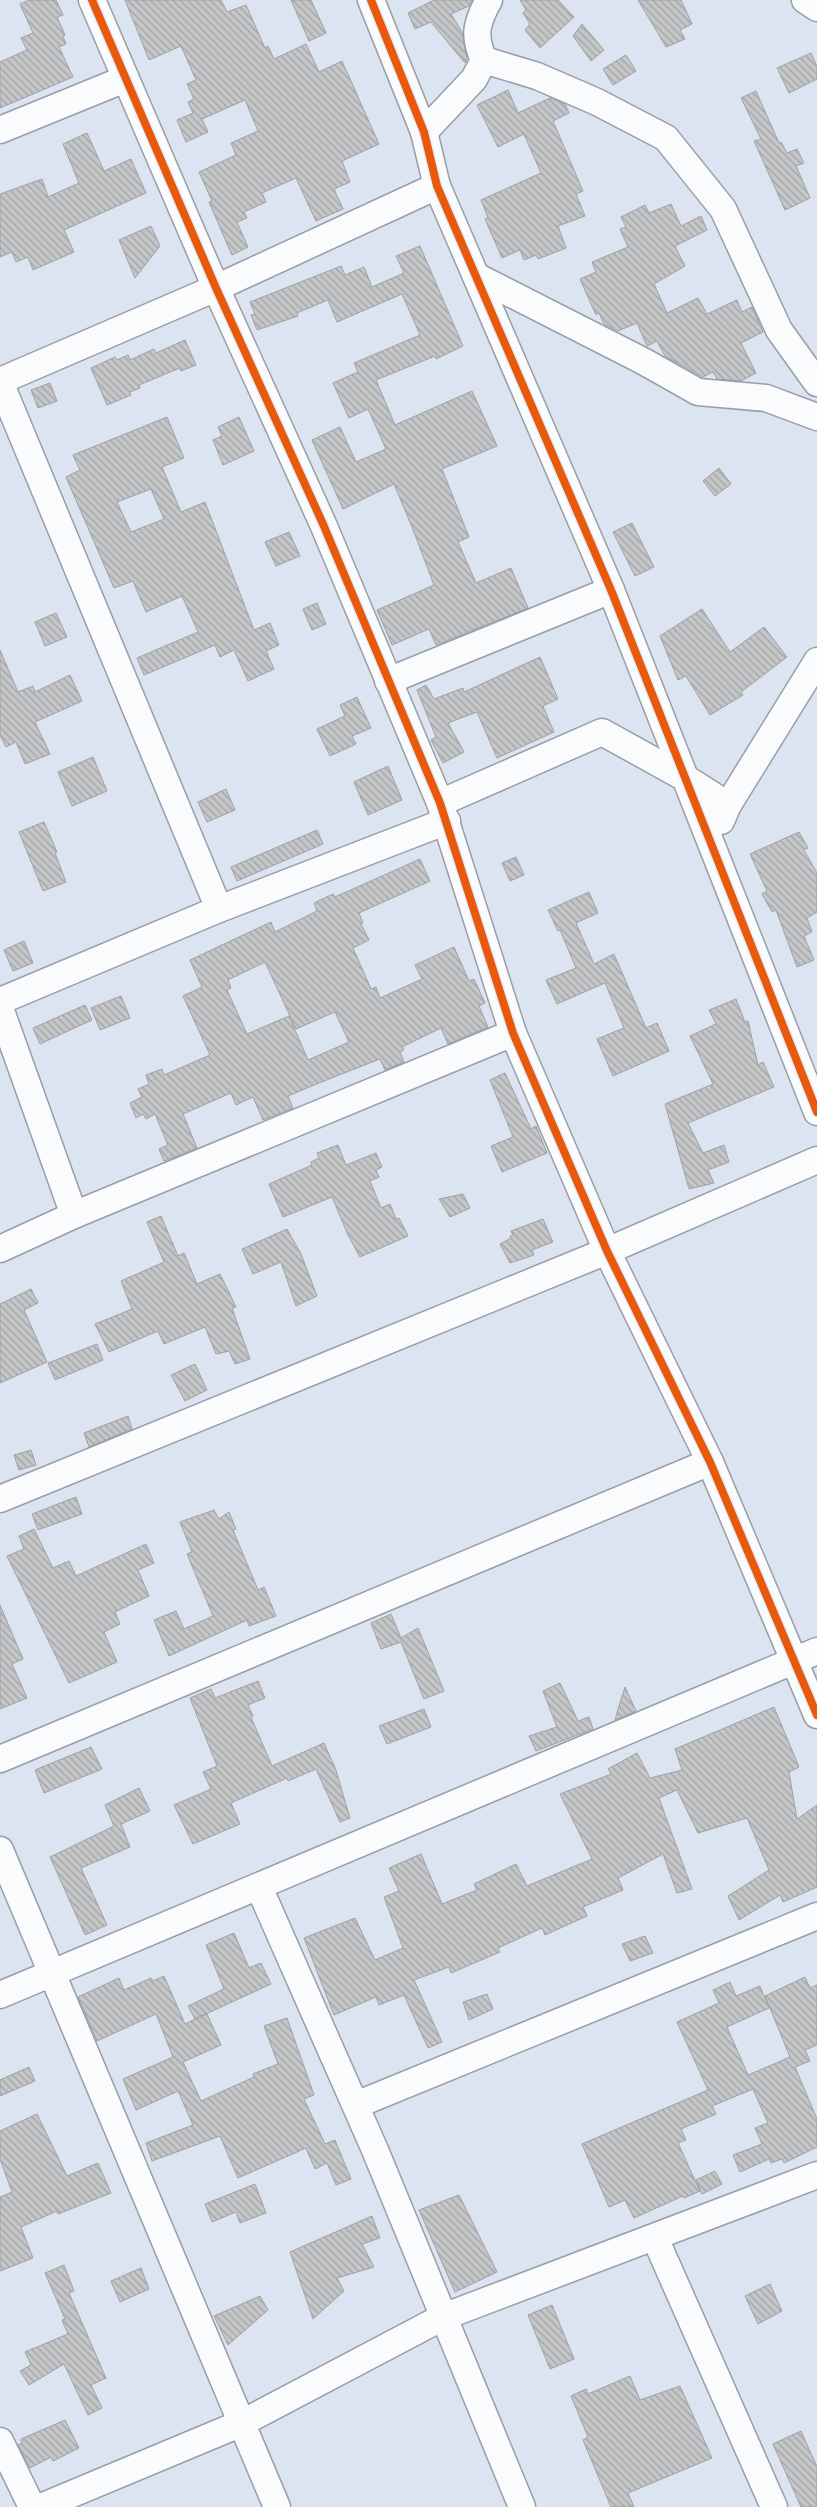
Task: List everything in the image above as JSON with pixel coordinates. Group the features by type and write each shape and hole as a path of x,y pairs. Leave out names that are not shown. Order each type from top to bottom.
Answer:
{"street":[{"path":"92,0 216,288 323,524 444,812 513,1033 607,1251 806,1656 817,1715"},
{"path":"371,0 424,132 437,186 612,590 817,1112"},
{"path":"489,0 479,18 476,43 484,60 545,79 597,102 666,138 723,209 779,330 817,383"},
{"path":"805,0 817,8"},
{"path":"424,132 474,79 484,60"},
{"path":"0,130 125,79"},
{"path":"219,909 0,381 216,288 437,186"},
{"path":"476,276 643,361 698,392 766,398 817,417"},
{"path":"388,681 612,590"},
{"path":"712,842 728,805 817,661"},
{"path":"0,1001 444,812 602,732 687,779 728,805"},
{"path":"0,1008 74,1215"},
{"path":"0,1249 74,1215 513,1033"},
{"path":"0,1499 607,1251 817,1160"},
{"path":"0,1759 710,1462"},
{"path":"0,1995 806,1656"},
{"path":"0,1850 50,1974 107,2102 277,2507"},
{"path":"260,1886 356,2105 522,2507"},
{"path":"356,2105 817,1916"},
{"path":"41,2507 242,2423 443,2317 817,2175"},
{"path":"655,2238 774,2507"},
{"path":"0,2441 32,2507"}],"building":[{"path":"29,0 56,0 63,15 57,17 65,35 63,36 66,44 59,47 73,77 0,108 0,62 27,50 21,38 33,33 20,4"},
{"path":"125,0 221,0 227,12 246,5 265,48 268,46 274,59 306,44 319,72 342,61 379,144 342,161 350,182 334,189 343,209 316,221 296,178 262,193 266,202 244,212 247,218 237,222 248,247 232,255 209,202 212,201 199,172 236,155 231,143 258,131 245,100 202,119 208,132 186,142 177,120 193,113 188,102 194,99 187,84 196,80 181,46 149,60"},
{"path":"291,0 311,0 326,33 309,41"},
{"path":"434,0 472,0 469,6 451,14 462,32 467,59 465,63 431,22 415,29 408,13"},
{"path":"520,0 558,0 574,17 540,48 525,30 530,24 523,13 526,10"},
{"path":"638,0 681,0 692,24 680,30 685,39 666,47"},
{"path":"582,24 604,50 591,61 573,36"},
{"path":"811,53 817,67 817,79 789,93 777,68"},
{"path":"626,55 636,71 613,85 603,69"},
{"path":"508,90 518,113 550,98 565,104 569,113 553,121 583,191 576,194 585,216 558,226 566,248 538,259 536,255 524,260 520,250 502,258 485,219 488,218 481,200 541,173 524,134 498,147 477,105"},
{"path":"756,91 779,143 781,142 787,153 797,149 804,163 796,166 810,198 785,210 754,141 761,139 741,98"},
{"path":"87,133 104,171 131,159 146,193 64,230 74,252 33,270 28,257 16,262 12,252 0,257 0,194 42,179 48,197 79,183 63,144"},
{"path":"671,204 681,226 701,216 707,230 675,246 685,266 654,284 667,313 698,298 707,314 737,300 742,312 752,307 763,332 741,343 756,373 741,381 717,379 713,372 703,377 665,356 657,341 647,346 637,323 618,331 604,324 599,313 596,315 580,279 596,272 592,262 628,247 620,229 626,227 621,217 645,205 649,213"},
{"path":"151,226 160,246 135,278 119,240"},
{"path":"420,246 463,346 436,359 435,356 376,380 395,425 472,391 497,446 442,469 469,537 458,542 476,583 511,568 528,608 436,645 429,629 392,645 377,610 434,585 412,527 394,484 343,509 312,440 340,427 356,462 386,449 368,409 349,418 333,383 358,372 354,363 420,335 402,294 337,322 328,300 297,313 298,316 257,330 251,315 255,314 250,302 341,266 345,275 364,267 372,287 404,273 396,256"},
{"path":"185,340 196,365 181,371 180,368 139,385 140,388 130,392 131,395 107,405 91,368 115,357 117,360 128,355 130,360 154,349 156,353"},
{"path":"50,383 57,401 38,408 31,390"},
{"path":"167,417 184,458 162,467 181,512 205,502 254,630 270,623 279,645 266,651 274,669 248,681 234,650 220,657 215,645 144,675 137,658 198,632 182,596 146,612 133,581 114,588 66,477 80,470 73,455","holes":["151,489 164,519 131,532 117,502"]},
{"path":"239,417 254,451 223,465 213,440 222,436 218,427"},
{"path":"719,468 731,484 715,496 703,481"},
{"path":"632,523 654,567 635,576 613,532"},
{"path":"289,532 300,556 276,566 265,542"},
{"path":"317,603 326,624 312,630 303,609"},
{"path":"702,609 730,652 764,627 787,657 741,692 743,695 710,715 686,676 678,680 660,636"},
{"path":"56,613 67,637 45,646 35,622"},
{"path":"0,650 18,692 33,686 35,692 70,675 82,701 35,722 50,754 25,764 16,742 6,747 0,735"},
{"path":"540,657 558,699 543,706 554,732 497,758 477,712 448,723 464,752 443,763 431,740 436,737 417,690 426,685 434,699 463,688 464,692"},
{"path":"357,697 371,728 352,736 356,744 330,756 317,729 345,716 340,705"},
{"path":"93,757 107,791 72,806 58,772"},
{"path":"388,766 402,800 368,815 354,782"},
{"path":"226,789 235,810 207,822 198,802"},
{"path":"44,822 57,852 55,853 66,882 43,891 19,832"},
{"path":"317,830 323,844 237,881 231,867"},
{"path":"799,832 808,848 804,850 817,873 817,912 807,918 812,932 804,936 814,960 797,967 776,910 772,912 762,894 767,891 750,854"},
{"path":"516,857 524,875 510,881 502,863"},
{"path":"420,859 430,881 359,913 363,923 361,924 369,940 353,948 371,989 376,987 380,998 422,979 415,965 454,947 469,981 474,979 485,1003 479,1006 488,1027 448,1044 441,1028 402,1047 404,1050 400,1052 404,1062 385,1070 380,1059 319,1083 288,1096 293,1108 263,1120 253,1097 236,1105 231,1093 183,1114 197,1148 164,1161 159,1149 168,1145 155,1114 146,1119 143,1114 136,1118 130,1103 142,1097 138,1089 149,1084 146,1075 162,1069 164,1075 210,1055 183,996 202,987 190,960 271,922 275,932 317,911 314,903 333,894 335,897","holes":["265,962 296,1029 335,1012 349,1042 308,1060 289,1016 247,1034 227,990 231,988 228,980"]},
{"path":"589,892 598,913 576,923 594,964 614,954 646,1028 657,1023 669,1051 613,1076 597,1039 624,1028 605,983 557,1004 546,980 576,968 560,930 558,931 548,910"},
{"path":"24,941 33,963 13,971 4,950"},
{"path":"121,996 130,1018 100,1030 91,1008"},
{"path":"736,999 745,1022 748,1021 758,1065 763,1062 774,1087 688,1123 703,1153 724,1145 729,1162 708,1170 714,1183 689,1189 665,1104 713,1084 690,1036 716,1024 709,1010"},
{"path":"85,1005 92,1020 40,1044 33,1028"},
{"path":"505,1073 531,1129 536,1126 547,1153 502,1172 491,1146 513,1137 490,1080"},
{"path":"338,1145 346,1165 376,1153 382,1167 376,1170 379,1177 370,1181 381,1208 390,1204 396,1219 399,1218 408,1236 360,1257 348,1235 332,1197 283,1217 269,1184 312,1165 311,1162 319,1158 317,1153"},
{"path":"463,1194 470,1208 450,1217 439,1199"},
{"path":"161,1216 178,1256 184,1253 197,1284 220,1274 236,1307 232,1308 250,1359 235,1364 229,1351 216,1354 205,1327 164,1344 158,1331 109,1352 95,1324 132,1309 121,1281 164,1262 147,1222"},
{"path":"543,1219 553,1242 532,1250 534,1255 510,1263 500,1244 511,1238 510,1236 513,1235 511,1231"},
{"path":"287,1229 301,1254 317,1296 296,1306 281,1262 253,1274 242,1249"},
{"path":"31,1289 38,1303 24,1310 47,1362 0,1383 0,1304"},
{"path":"97,1344 103,1360 55,1380 48,1363"},
{"path":"195,1364 207,1390 185,1401 171,1375"},
{"path":"128,1416 132,1429 89,1447 84,1433"},
{"path":"31,1450 36,1465 19,1470 14,1455"},
{"path":"76,1497 82,1514 38,1530 32,1514"},
{"path":"214,1510 219,1519 229,1512 236,1529 233,1530 258,1590 264,1587 276,1616 249,1626 247,1620 169,1656 154,1620 176,1611 184,1629 213,1616 187,1554 192,1552 180,1522"},
{"path":"34,1529 53,1568 69,1561 76,1576 146,1544 154,1563 138,1570 149,1596 115,1612 120,1624 104,1632 117,1662 69,1683 7,1556 24,1549 19,1536"},
{"path":"0,1605 23,1659 12,1664 27,1698 0,1709"},
{"path":"391,1614 401,1638 418,1628 444,1691 424,1699 401,1642 381,1649 371,1623"},
{"path":"258,1681 265,1698 248,1705 253,1716 251,1717 272,1766 324,1743 336,1770 350,1818 340,1822 316,1769 288,1781 287,1778 231,1803 240,1824 193,1844 174,1805 211,1789 203,1772 217,1766 190,1698 211,1689 215,1698"},
{"path":"560,1683 578,1721 589,1717 593,1729 536,1751 529,1736 557,1727 543,1691"},
{"path":"625,1687 636,1711 615,1720 619,1706"},
{"path":"774,1707 799,1767 789,1772 797,1819 817,1805 817,1887 783,1902 780,1895 739,1920 728,1896 769,1870 747,1818 698,1833 677,1790 659,1798 692,1889 677,1893 663,1854 618,1878 623,1890 583,1907 587,1916 545,1935 542,1928 498,1948 500,1952 451,1973 449,1967 414,1980 442,2042 428,2048 404,1995 379,2005 376,1997 334,2015 304,1938 355,1918 375,1960 403,1948 384,1897 399,1891 389,1868 421,1854 442,1904 477,1890 474,1884 516,1864 527,1886 592,1859 560,1794 611,1774 608,1769 637,1753 650,1778 682,1770 675,1749"},
{"path":"424,1709 431,1727 387,1744 379,1726"},
{"path":"91,1747 102,1769 44,1793 35,1770"},
{"path":"139,1788 150,1811 121,1824 130,1847 81,1868 107,1925 85,1935 50,1857 114,1826 105,1805"},
{"path":"234,1933 249,1968 261,1963 271,1984 195,2019 188,2006 224,1989 206,1945"},
{"path":"645,1936 653,1953 630,1961 622,1944"},
{"path":"164,1976 185,2024 207,2014 221,2045 183,2062 201,2101 254,2077 253,2074 278,2064 264,2026 287,2018 314,2095 304,2099 325,2144 335,2140 351,2179 336,2185 327,2163 315,2169 306,2148 238,2178 220,2136 152,2161 146,2143 193,2125 178,2091 136,2110 123,2079 173,2057 156,2014 97,2041 78,1997 119,1978 124,1990 151,1978 153,1981"},
{"path":"805,1977 810,1988 817,1985 817,2045 805,2050 810,2061 795,2067 817,2119 817,2147 784,2163 782,2159 771,2163 769,2159 740,2172 733,2155 762,2144 755,2128 768,2123 753,2089 712,2106 716,2114 681,2129 686,2140 678,2143 700,2191 684,2198 683,2196 634,2218 625,2200 609,2207 582,2144 708,2090 677,2022 719,2003 713,1990 730,1982 736,1996 760,1986 769,2008 727,2027 748,2075 790,2057 765,1996"},
{"path":"487,1994 493,2009 469,2020 463,2002"},
{"path":"29,2067 35,2081 0,2096 0,2080"},
{"path":"37,2114 67,2176 98,2163 111,2193 58,2214 57,2211 21,2227 33,2258 0,2271 0,2197 12,2192 0,2159 0,2131"},
{"path":"715,2171 722,2184 702,2194 696,2180"},
{"path":"255,2184 266,2213 240,2223 236,2212 212,2222 205,2204"},
{"path":"459,2195 497,2272 455,2292 419,2210"},
{"path":"372,2216 380,2238 362,2244 374,2267 337,2278 344,2291 313,2319 290,2252"},
{"path":"64,2265 74,2291 69,2293 106,2378 91,2385 102,2408 88,2415 64,2364 29,2385 20,2371 31,2365 25,2352 68,2334 62,2320 65,2319 45,2273"},
{"path":"141,2268 149,2289 120,2302 111,2281"},
{"path":"770,2284 782,2311 758,2324 745,2296"},
{"path":"260,2296 268,2310 228,2345 214,2316"},
{"path":"552,2305 574,2359 550,2369 528,2315"},
{"path":"630,2376 640,2400 680,2386 712,2458 628,2493 634,2507 611,2507 583,2440 588,2437 571,2396 586,2389 588,2394"},
{"path":"65,2420 79,2448 53,2461 51,2457 30,2468 18,2445 22,2443 21,2439"},
{"path":"801,2431 817,2467 817,2507 801,2507 773,2444"}],"cycle path":[{"path":"92,0 216,288 323,524 440,803 513,1033 607,1251 710,1462 817,1715"},
{"path":"371,0 424,132 437,186 611,590 817,1112"}]}
